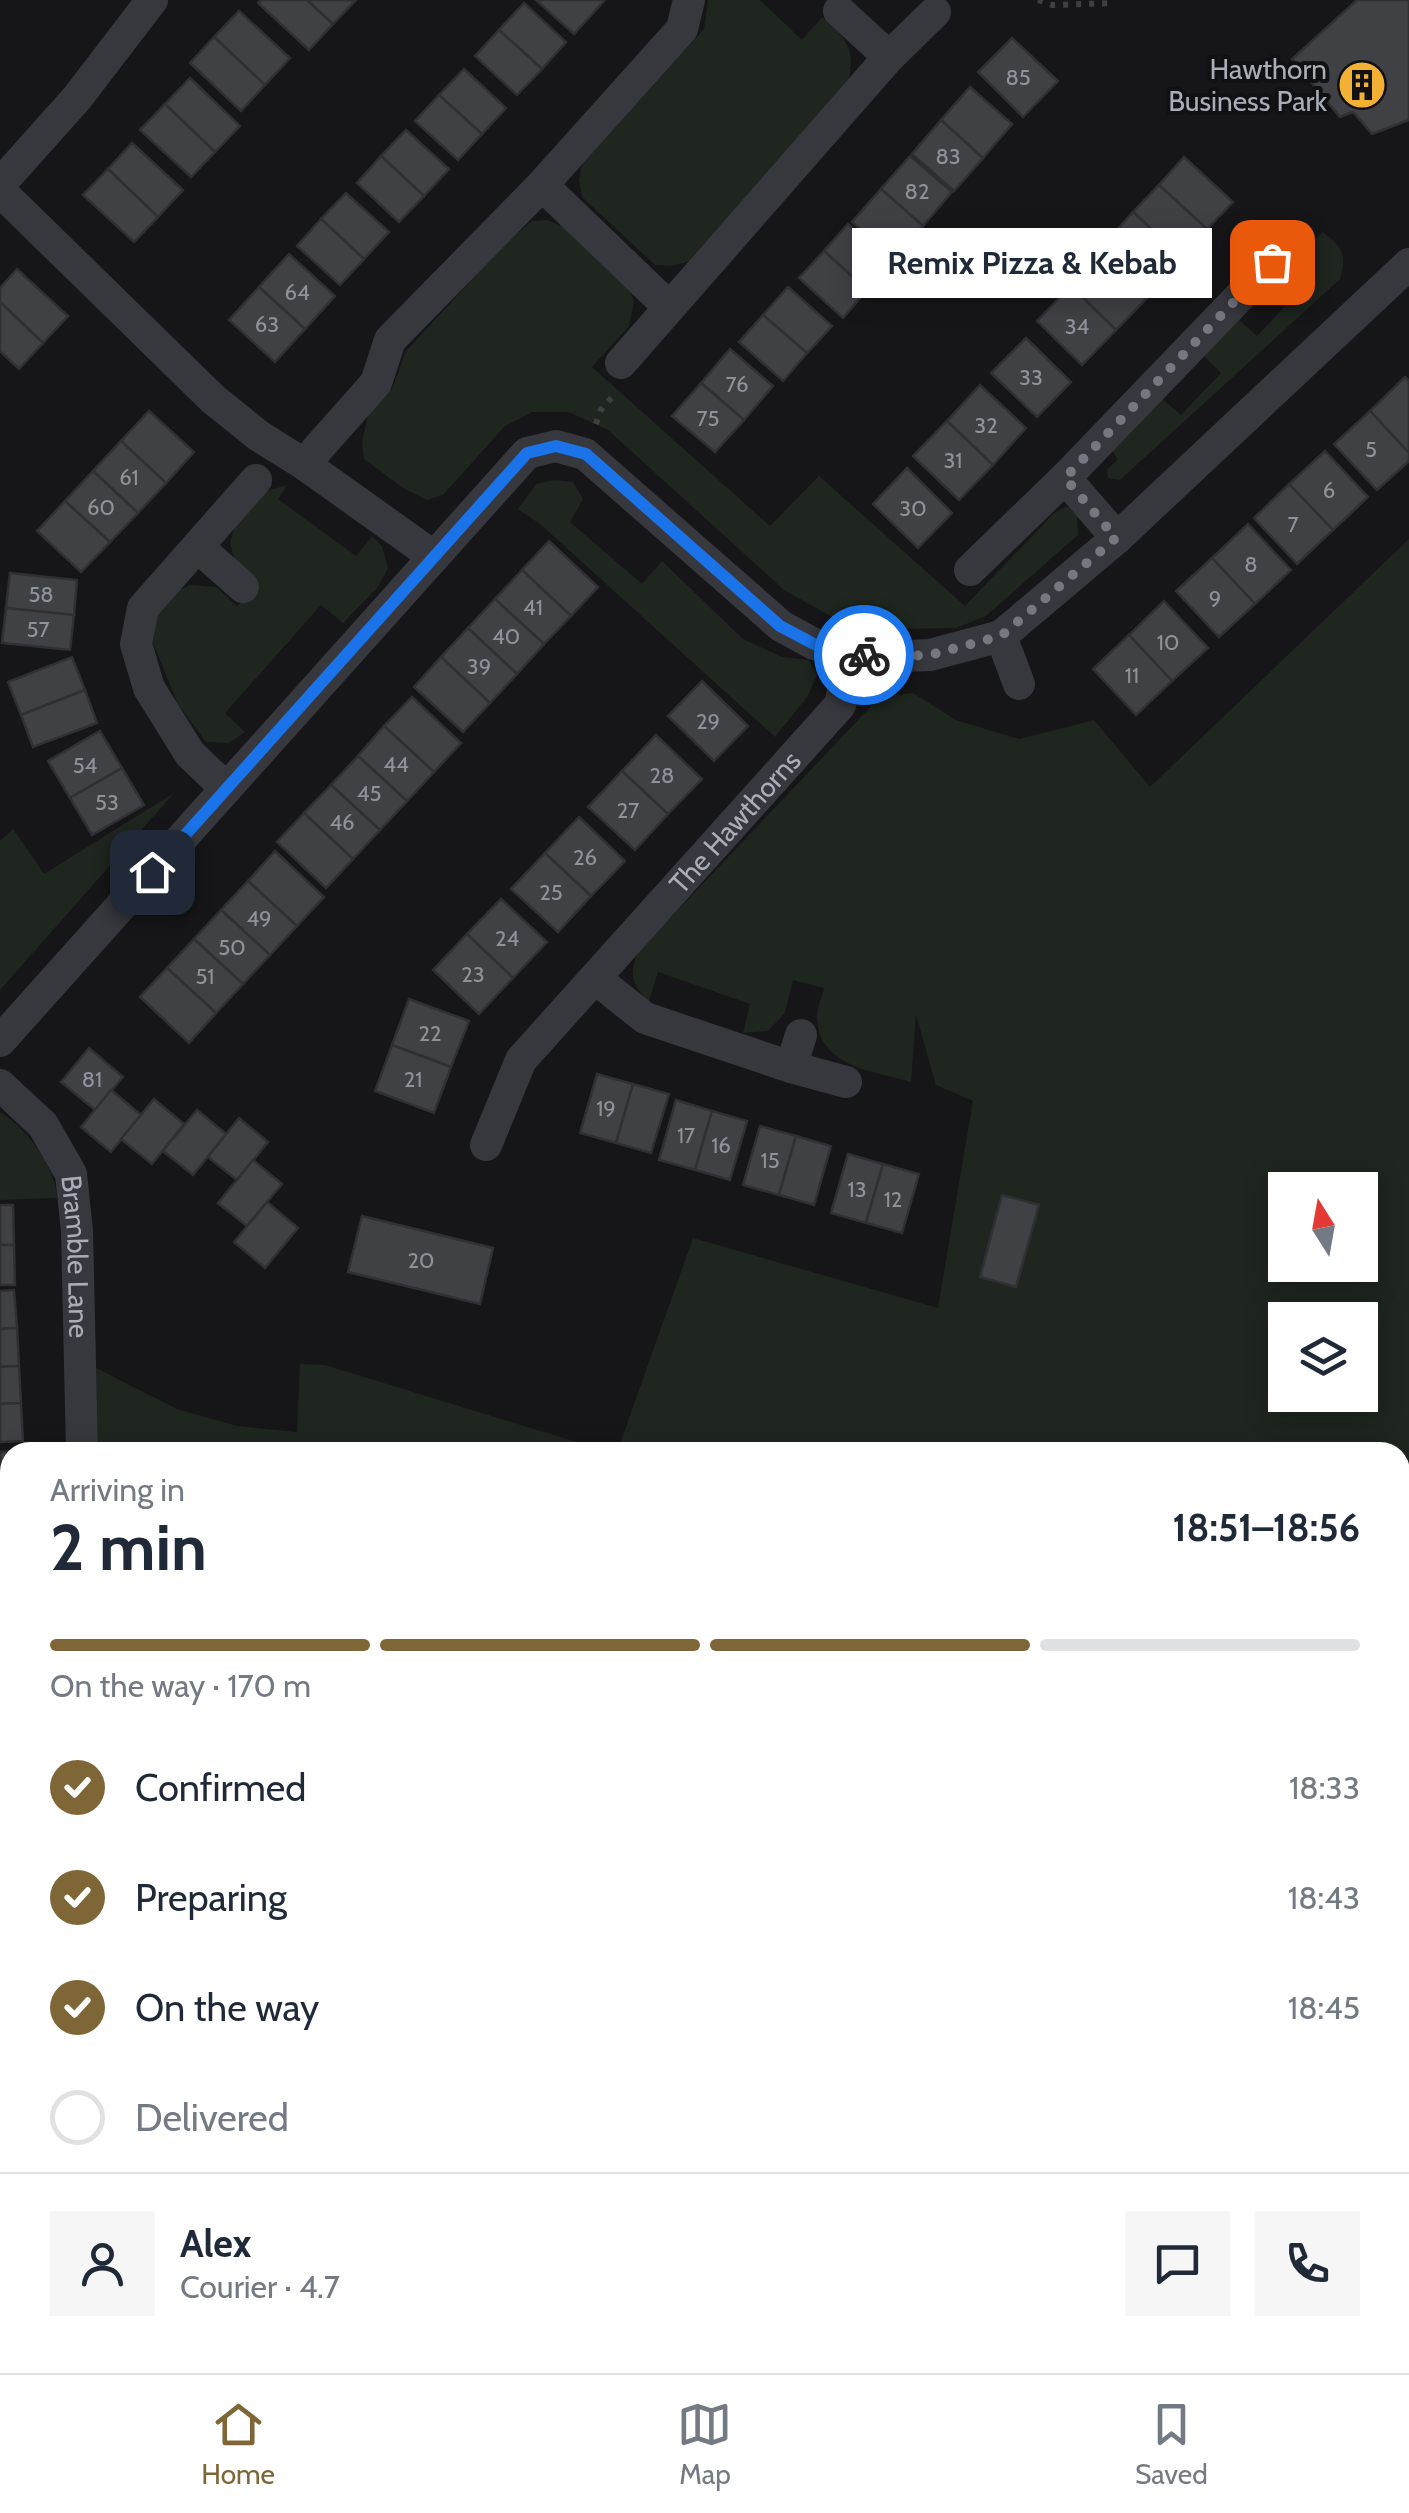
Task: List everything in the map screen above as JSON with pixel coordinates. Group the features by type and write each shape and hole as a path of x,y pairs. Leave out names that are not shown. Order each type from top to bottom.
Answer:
{"street":[{"path":"152,0 77,98 0,187 213,399 259,436 433,556"},
{"path":"304,464 376,383 390,340 542,185 682,29 689,0"},
{"path":"831,5 890,58"},
{"path":"621,363 935,12"},
{"path":"542,185 668,308"},
{"path":"970,570 1065,478 1272,262"},
{"path":"0,1041 527,453 556,446 586,454 780,626 814,644 879,657 930,655 1001,636 1116,538 1409,264"},
{"path":"1065,478 1116,538"},
{"path":"226,788 190,754 149,688 136,644 143,608 256,480"},
{"path":"198,548 243,587"},
{"path":"1001,636 1019,684"},
{"name":"The Hawthorns","path":"486,1145 521,1060 840,704 851,653"},
{"path":"596,979 644,1018 846,1082"},
{"path":"791,1067 801,1036"},
{"name":"Bramble Lane","path":"0,1085 43,1125 71,1174 77,1231 82,1442"}],"path":[{"path":"1038,0 1052,5 1114,3"},
{"path":"586,454 600,412 626,380 621,363"}],"shaded area":[{"path":"708,0 760,0 802,40 822,17 838,32 850,53 848,83 688,262 655,265 582,197 582,164 704,29"},
{"path":"547,220 562,226 628,285 634,302 629,326 592,367 770,526 819,476 965,606 1054,513 1067,506 1077,515 1078,535 986,616 956,628 890,629 848,626 784,590 608,430 569,412 532,412 504,427 443,495 427,500 403,488 364,459 362,442 368,415 392,389 406,351 507,242 532,221"},
{"path":"1323,232 1342,252 1340,279 1120,480 1108,478 1107,469 1118,460 1112,450 1160,397 1181,415 1221,373 1201,353 1236,317 1257,336 1286,305 1266,285 1291,254 1308,248"},
{"path":"554,480 573,482 583,499 570,522 642,584 662,561 743,639 782,657 809,660 817,675 807,697 775,737 540,524 518,509 536,484"},
{"path":"287,485 278,499 356,556 372,536 382,546 388,568 378,587 343,623 321,605 225,713 245,732 229,743 206,742 178,704 153,643 157,614 169,595 190,585 216,587 237,606 259,586 235,561 230,543 235,526 267,491"},
{"path":"1409,539 1409,1442 621,1442 693,1238 938,1308 973,1101 936,1085 916,1015 911,1082 865,1070 828,1048 817,1019 824,988 793,980 785,1013 768,1031 743,1033 750,1004 658,972 649,1001 633,979 638,952 880,697 913,693 956,720 1019,739 1094,720 1150,787"},
{"path":"174,793 0,990 0,841 13,829 44,874"},
{"path":"0,1112 38,1149 51,1174 57,1198 0,1200"},
{"path":"300,1364 325,1365 576,1442 98,1442 96,1368 177,1409 237,1426 297,1432"}],"building":[{"path":"307,0 333,24 309,50 258,3"},
{"path":"307,0 356,0 333,24"},
{"path":"536,0 602,0 604,1 574,34"},
{"name":"Hawthorn Business Park","path":"1357,0 1409,0 1409,120 1372,134 1353,112 1340,117 1292,59"},
{"path":"524,3 566,42 542,69 499,30"},
{"path":"239,11 290,58 265,85 214,37"},
{"path":"499,30 542,69 517,95 475,56"},
{"path":"214,37 265,85 241,111 190,63"},
{"path":"1012,38 1058,81 1023,117 978,72"},
{"path":"464,69 506,108 482,134 439,95"},
{"path":"190,78 240,126 215,152 165,104"},
{"path":"970,87 1012,124 983,158 941,120"},
{"path":"439,95 482,134 458,160 415,121"},
{"path":"165,104 215,152 191,177 140,130"},
{"path":"941,120 983,158 954,191 912,154"},
{"path":"406,130 449,169 424,196 381,156"},
{"path":"132,143 183,190 158,217 108,169"},
{"path":"381,156 424,196 399,222 357,183"},
{"path":"910,156 952,192 923,226 881,189"},
{"path":"1184,157 1233,202 1207,229 1159,185"},
{"path":"108,169 158,217 134,242 83,195"},
{"path":"1159,185 1207,229 1182,257 1133,212"},
{"path":"881,189 923,226 894,259 852,222"},
{"path":"346,193 389,232 364,259 321,219"},
{"path":"1133,212 1182,257 1156,284 1108,240"},
{"path":"321,219 364,259 340,285 297,246"},
{"path":"848,224 892,263 867,290 824,251"},
{"path":"1105,250 1150,295 1116,330 1071,286"},
{"path":"824,251 867,290 843,318 799,278"},
{"path":"289,254 335,296 305,329 259,287"},
{"path":"17,269 68,316 43,343 0,302 0,288"},
{"path":"1071,286 1116,330 1082,365 1037,321"},
{"path":"259,287 305,329 275,362 229,320"},
{"path":"788,287 832,326 807,353 763,315"},
{"path":"0,302 43,343 19,369 0,351"},
{"path":"763,315 807,353 783,381 739,342"},
{"path":"1026,338 1071,382 1037,417 991,373"},
{"path":"730,349 773,386 744,420 701,383"},
{"path":"1405,377 1409,381 1409,453 1370,411"},
{"path":"701,383 744,420 715,452 672,416"},
{"path":"980,385 1026,428 993,465 947,421"},
{"path":"149,411 194,452 166,483 121,441"},
{"path":"1370,411 1409,453 1409,461 1377,490 1334,444"},
{"path":"947,421 993,465 959,500 913,456"},
{"path":"121,441 166,483 138,513 93,471"},
{"path":"1325,451 1368,497 1333,530 1289,484"},
{"path":"907,468 952,513 918,548 873,504"},
{"path":"93,471 138,513 110,542 65,501"},
{"path":"1289,484 1333,530 1297,564 1254,518"},
{"path":"65,501 110,542 81,572 37,531"},
{"path":"1248,524 1291,570 1255,604 1212,558"},
{"path":"549,541 598,587 571,616 522,570"},
{"path":"1212,558 1255,604 1219,637 1176,591"},
{"path":"522,570 571,616 544,644 495,599"},
{"path":"10,573 77,580 74,615 6,608"},
{"path":"495,599 544,644 517,674 468,628"},
{"path":"1164,601 1208,648 1172,681 1129,635"},
{"path":"6,608 74,615 70,650 2,643"},
{"path":"468,628 517,674 490,703 441,657"},
{"path":"1129,635 1172,681 1136,715 1093,669"},
{"path":"72,657 85,690 21,715 8,682"},
{"path":"441,657 490,703 463,732 414,687"},
{"path":"702,681 748,726 714,761 668,716"},
{"path":"85,690 97,723 33,747 21,715"},
{"path":"412,697 461,743 434,772 384,726"},
{"path":"384,726 434,772 407,801 358,756"},
{"path":"100,731 122,768 70,798 48,761"},
{"path":"656,735 702,779 668,814 622,771"},
{"path":"358,756 407,801 380,830 331,785"},
{"path":"122,768 144,805 92,835 70,798"},
{"path":"622,771 668,814 635,850 588,807"},
{"path":"331,785 380,830 353,859 304,813"},
{"path":"304,813 353,859 326,888 277,842"},
{"path":"579,817 625,861 591,896 545,853"},
{"path":"275,851 324,897 297,926 248,881"},
{"path":"545,853 591,896 558,932 511,889"},
{"path":"248,881 297,926 270,955 221,910"},
{"path":"501,899 547,942 513,978 467,934"},
{"path":"221,910 270,955 243,984 194,939"},
{"path":"467,934 513,978 479,1014 433,970"},
{"path":"194,939 243,984 216,1013 167,968"},
{"path":"167,968 216,1013 189,1043 140,997"},
{"path":"409,999 469,1021 451,1067 392,1045"},
{"path":"392,1045 451,1067 434,1113 375,1091"},
{"path":"89,1048 123,1077 95,1110 61,1082"},
{"path":"597,1074 633,1084 616,1143 580,1133"},
{"path":"633,1084 669,1094 651,1153 616,1143"},
{"path":"111,1090 141,1115 111,1152 81,1127"},
{"path":"154,1099 184,1124 152,1164 121,1139"},
{"path":"676,1100 712,1111 695,1170 659,1160"},
{"path":"197,1110 226,1134 193,1175 163,1151"},
{"path":"712,1111 747,1121 730,1180 695,1170"},
{"path":"239,1118 268,1142 237,1180 208,1157"},
{"path":"760,1126 796,1136 779,1195 743,1185"},
{"path":"796,1136 831,1146 814,1205 779,1195"},
{"path":"848,1154 883,1164 866,1223 831,1213"},
{"path":"253,1160 282,1184 247,1226 218,1203"},
{"path":"883,1164 919,1174 902,1233 866,1223"},
{"path":"1002,1195 1039,1205 1016,1287 980,1277"},
{"path":"267,1202 298,1228 265,1268 234,1242"},
{"path":"0,1205 13,1205 14,1245 0,1245"},
{"path":"362,1216 493,1248 480,1304 348,1272"},
{"path":"0,1245 14,1245 15,1285 0,1285"},
{"path":"14,1290 17,1328 0,1329 0,1291"},
{"path":"17,1328 19,1366 0,1367 0,1329"},
{"path":"19,1366 21,1403 0,1404 0,1367"},
{"path":"21,1403 23,1441 0,1442 0,1404"}],"way so far":[{"path":"864,655 930,655 1001,636 1116,538 1065,478 1272,262"}],"place":[{"name":"Hawthorn Business Park","path":"1362,85"},
{"name":"Remix Pizza & Kebab","path":"1272,262"}],"route":[{"path":"152,872 527,453 556,446 586,454 780,626 814,644 864,655"}]}
